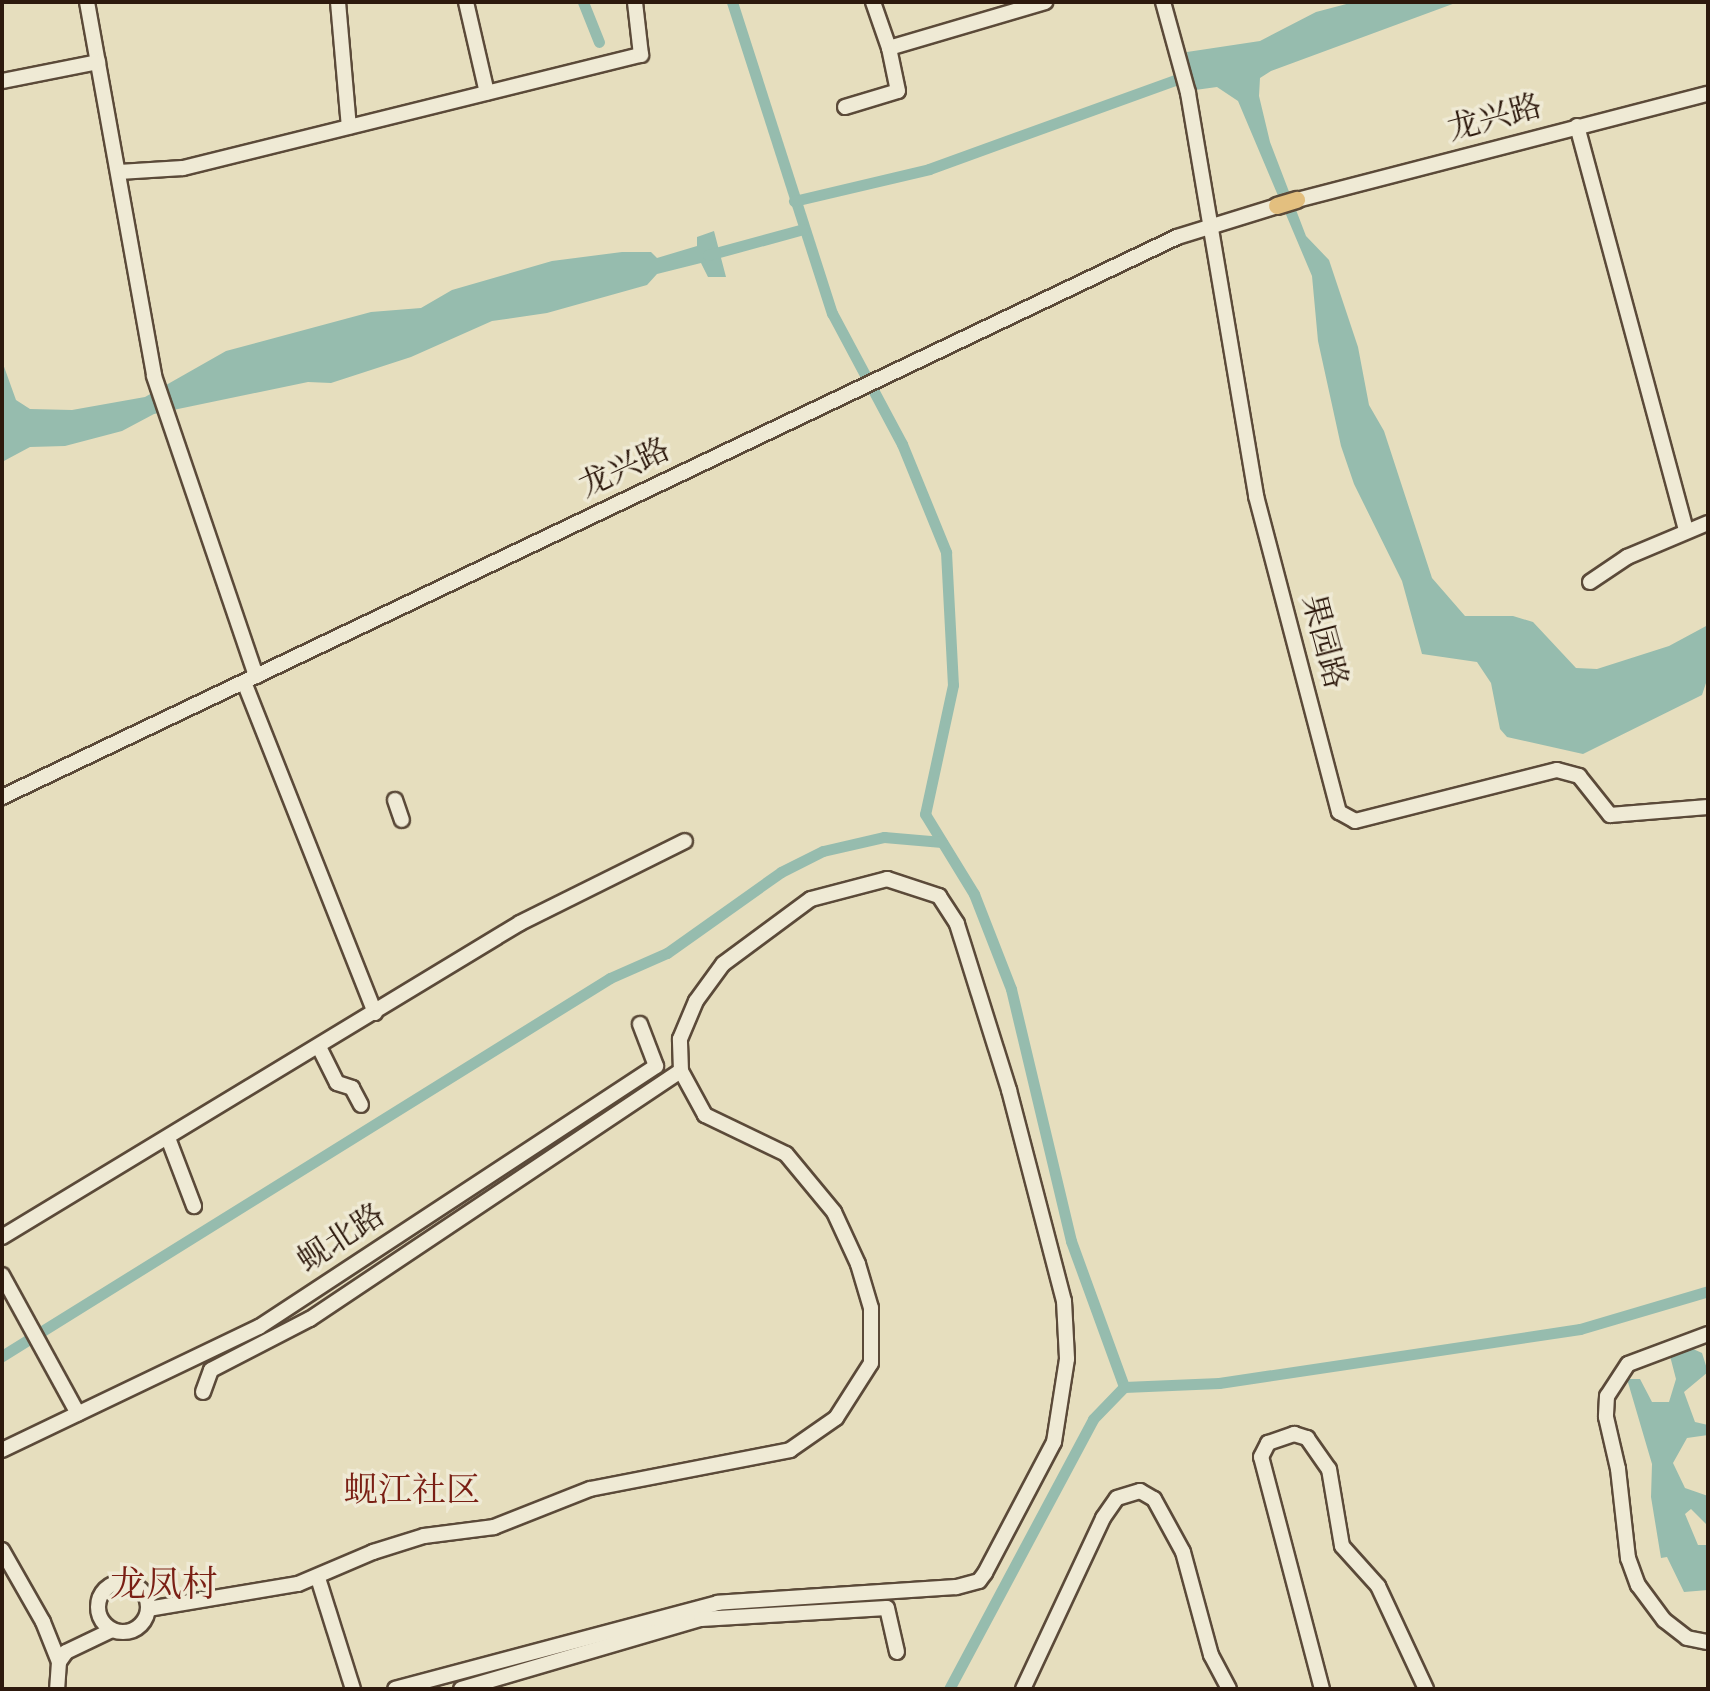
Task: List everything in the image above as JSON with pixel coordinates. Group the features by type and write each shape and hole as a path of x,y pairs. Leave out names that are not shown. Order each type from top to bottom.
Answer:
{"main road":[{"path":"1277,206 1297,200"}],"street":[{"path":"87,2 155,379 250,679 375,1013"},
{"path":"338,2 349,127"},
{"path":"466,2 487,93"},
{"path":"119,172 183,168 641,55 635,2"},
{"path":"845,107 898,91 889,48 873,2"},
{"path":"889,48 1045,2"},
{"name":"果园路","path":"1163,2 1188,93 1208,226 1263,528 1345,819 1355,821 1557,770 1579,776 1610,815 1708,807"},
{"path":"2,81 98,62"},
{"name":"龙兴路","path":"1297,200 1708,94"},
{"path":"1577,126 1686,531"},
{"name":"龙兴路","path":"2,797 1208,226 1277,206"},
{"path":"1590,582 1627,557 1708,523"},
{"path":"395,800 402,820"},
{"path":"2,1237 520,923 685,841"},
{"path":"59,1662 66,1652 112,1630 133,1631 148,1609 318,1578 373,1552 424,1536 494,1527 590,1489 790,1450 836,1418 863,1382 873,1347 871,1308 834,1212 786,1154 705,1115 681,1071 680,1039 704,987 734,954 811,899 887,879 947,902 1013,1102 1062,1286 1067,1359 1054,1442 985,1573 971,1585 718,1603 395,1689"},
{"name":"蚬北路","path":"2,1450 259,1327 656,1066 640,1024"},
{"path":"319,1047 337,1083 352,1088 361,1105"},
{"path":"203,1392 211,1370 310,1319 681,1071"},
{"path":"168,1138 194,1206"},
{"path":"2,1275 48,1351 78,1414"},
{"path":"1708,1334 1628,1364 1607,1396 1606,1417 1618,1469 1628,1558 1638,1585 1664,1620 1687,1638 1708,1642"},
{"path":"1322,1689 1264,1480 1261,1457 1268,1443 1282,1435 1307,1438 1329,1469 1342,1546 1378,1586 1426,1689"},
{"path":"1023,1689 1103,1518 1117,1498 1140,1491 1154,1499 1183,1552 1211,1655 1229,1689"},
{"path":"2,1550 43,1622 59,1662 57,1689"},
{"path":"318,1578 353,1689"},
{"path":"112,1630 103,1623 97,1603 109,1585 119,1581 139,1587 148,1609"},
{"path":"461,1689 497,1684 701,1619 887,1608 897,1652"}],"shaded area":[{"path":"1354,2 1458,2 1271,71 1260,78 1259,96 1270,142 1306,236 1329,260 1358,347 1369,405 1384,431 1432,578 1465,616 1513,616 1533,622 1576,668 1597,669 1669,646 1708,625 1708,677 1702,695 1583,754 1507,737 1500,729 1491,683 1477,662 1422,654 1402,581 1354,484 1341,446 1318,341 1312,276 1238,101 1217,87 1195,90 1189,75 1187,52 1260,41 1316,12"},
{"path":"714,231 726,277 708,277 701,263 657,274 647,285 547,313 492,321 411,357 331,383 308,382 154,414 122,431 65,446 30,447 2,462 2,361 16,400 30,409 72,410 145,397 226,351 371,312 421,308 452,290 552,261 622,252 651,252 657,258 697,246 697,237"},
{"path":"1691,1348 1702,1353 1708,1372 1684,1392 1695,1422 1708,1425 1708,1435 1687,1438 1673,1463 1685,1488 1708,1496 1708,1526 1691,1509 1685,1514 1698,1545 1708,1545 1708,1590 1684,1592 1667,1557 1661,1558 1651,1497 1652,1464 1627,1379 1640,1379 1652,1402 1669,1402 1676,1379 1670,1356"}],"waterway":[{"path":"583,2 599,42"},
{"path":"732,2 832,313 902,444 946,552 953,685 925,814 974,894 1011,989 1071,1241 1124,1387"},
{"path":"794,201 929,169 1189,75"},
{"path":"708,255 804,229"},
{"path":"2,1356 610,978 667,953 781,872 823,851 884,837 942,842"},
{"path":"949,1689 1093,1419 1124,1387 1219,1383 1580,1329 1708,1291"}],"district":[{"name":"蚬江社区","path":"412,1492"},
{"name":"龙凤村","path":"164,1586"}]}
